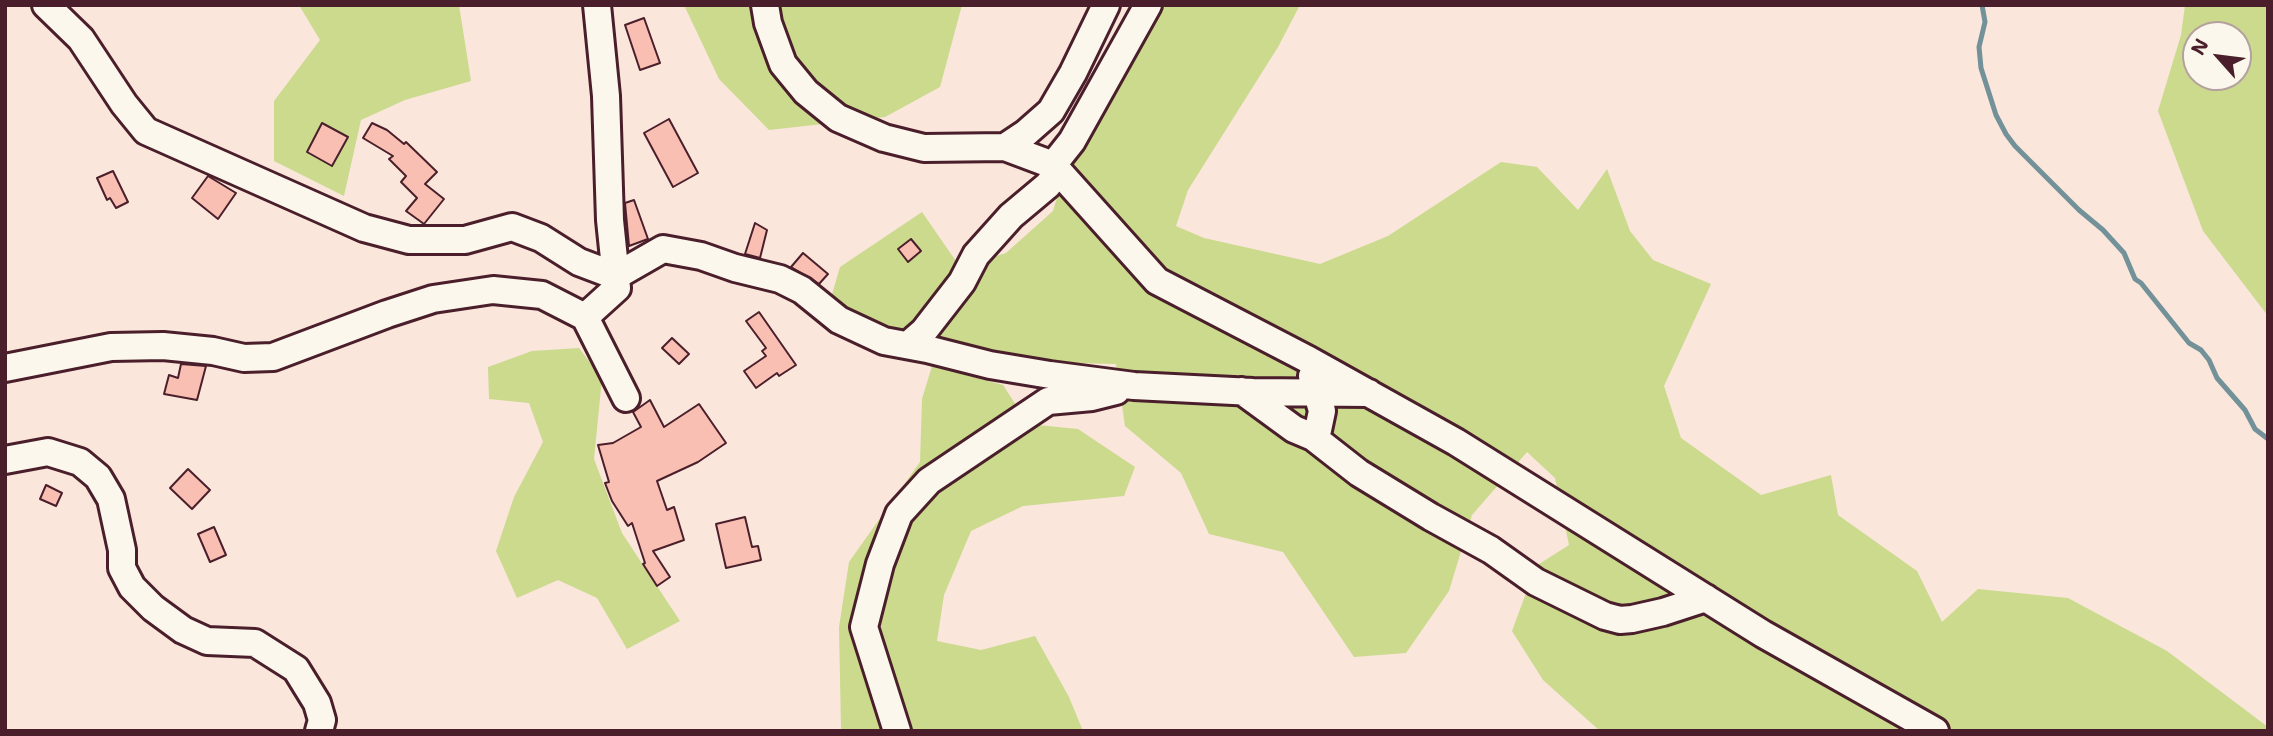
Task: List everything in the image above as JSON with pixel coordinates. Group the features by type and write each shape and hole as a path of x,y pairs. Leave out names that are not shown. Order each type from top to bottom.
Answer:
{"street":[{"path":"46,5 81,39 124,104 146,131 168,142 364,228 409,240 465,240 512,227 541,238 579,262 616,276"},
{"path":"585,317 617,288 610,220 606,96 597,5"},
{"path":"765,5 768,23 783,64 806,92 838,117 884,138 924,148 1005,146 1053,165 1157,281 1309,360 1456,442 1763,634 1936,731"},
{"path":"1005,146 1026,133 1051,111 1106,5"},
{"path":"908,345 924,331 961,282 976,255 1011,216 1053,178 1053,165 1072,141 1148,5"},
{"path":"616,276 663,249 701,256 780,279 802,290 839,320 884,341 990,365 1135,386 1369,393"},
{"path":"5,368 111,347 163,346 214,351 244,358 273,358 422,303 493,290 542,295 585,317 626,398"},
{"path":"1309,360 1315,393 1322,411 1318,430 1313,437"},
{"path":"897,731 864,627 880,564 899,514 929,481 1048,401 1092,397 1135,386"},
{"path":"1242,391 1294,429 1313,437 1359,473 1491,550 1536,582 1605,616 1632,620 1706,598"},
{"path":"5,460 48,452 80,461 98,477 111,499 122,550 122,568 132,587 153,608 183,630 207,640 255,643 296,669 317,703 322,720 318,731"}],"green space":[{"path":"299,5 459,5 471,81 405,100 361,120 344,196 274,161 274,101 320,40"},
{"path":"684,5 962,5 940,87 885,117 769,130 719,79"},
{"path":"1145,5 1300,5 1278,47 1188,190 1176,226 1204,238 1320,264 1388,236 1501,162 1537,167 1578,210 1607,169 1630,231 1653,260 1711,284 1664,386 1681,438 1761,495 1831,475 1838,515 1917,571 1942,622 1978,589 2068,598 2167,651 2268,727 2268,731 1600,731 1543,680 1512,631 1536,566 1569,545 1555,478 1527,452 1472,515 1449,591 1406,653 1354,657 1283,552 1209,534 1181,473 1125,426 1116,364 889,353 858,347 823,325 840,267 922,212 960,267 1006,253 1053,211 1084,106"},
{"path":"2185,5 2268,5 2268,316 2203,231 2158,111 2182,28 2182,91 2252,91 2252,21 2183,21"},
{"path":"579,348 602,378 594,459 622,533 680,621 627,649 597,598 558,580 517,598 496,551 514,497 543,442 529,403 489,399 488,367 532,351"},
{"path":"932,366 1003,385 1028,424 1078,429 1135,467 1124,496 1023,506 971,531 944,595 937,641 981,650 1035,636 1069,697 1083,731 843,731 841,728 839,627 849,562 920,462 922,399"}],"building":[{"path":"644,18 660,63 640,70 625,25"},
{"path":"669,119 698,173 673,187 644,133"},
{"path":"322,123 348,137 332,166 307,152"},
{"path":"372,123 387,130 404,144 406,142 437,172 425,184 444,199 424,224 406,211 417,198 401,182 406,176 389,159 393,156 363,138"},
{"path":"113,171 128,202 116,208 110,198 107,200 97,178"},
{"path":"208,176 236,193 218,219 192,198"},
{"path":"634,200 648,239 629,246 625,203"},
{"path":"755,223 767,230 760,258 745,254"},
{"path":"911,239 921,251 908,262 898,249"},
{"path":"803,253 828,274 819,284 791,267"},
{"path":"759,312 796,365 779,376 777,373 756,388 744,371 766,356 762,351 766,348 746,321"},
{"path":"672,338 689,354 679,364 662,348"},
{"path":"181,364 206,366 197,400 164,394 169,375 178,378"},
{"path":"650,400 664,427 699,404 726,443 698,462 657,481 667,510 674,507 684,540 653,551 670,577 657,586 643,564 645,563 632,523 628,526 612,501 605,483 609,482 598,445 613,443 641,427 633,412"},
{"path":"188,469 210,490 192,509 170,488"},
{"path":"46,485 62,493 56,506 40,499"},
{"path":"745,517 752,547 758,546 761,560 726,568 716,524"},
{"path":"214,527 226,555 210,562 198,534"}],"waterway":[{"path":"1982,5 1985,22 1979,47 1981,68 1996,115 2006,134 2124,253 2135,279 2189,343 2201,350 2217,378 2245,410 2255,429 2268,439"}]}
